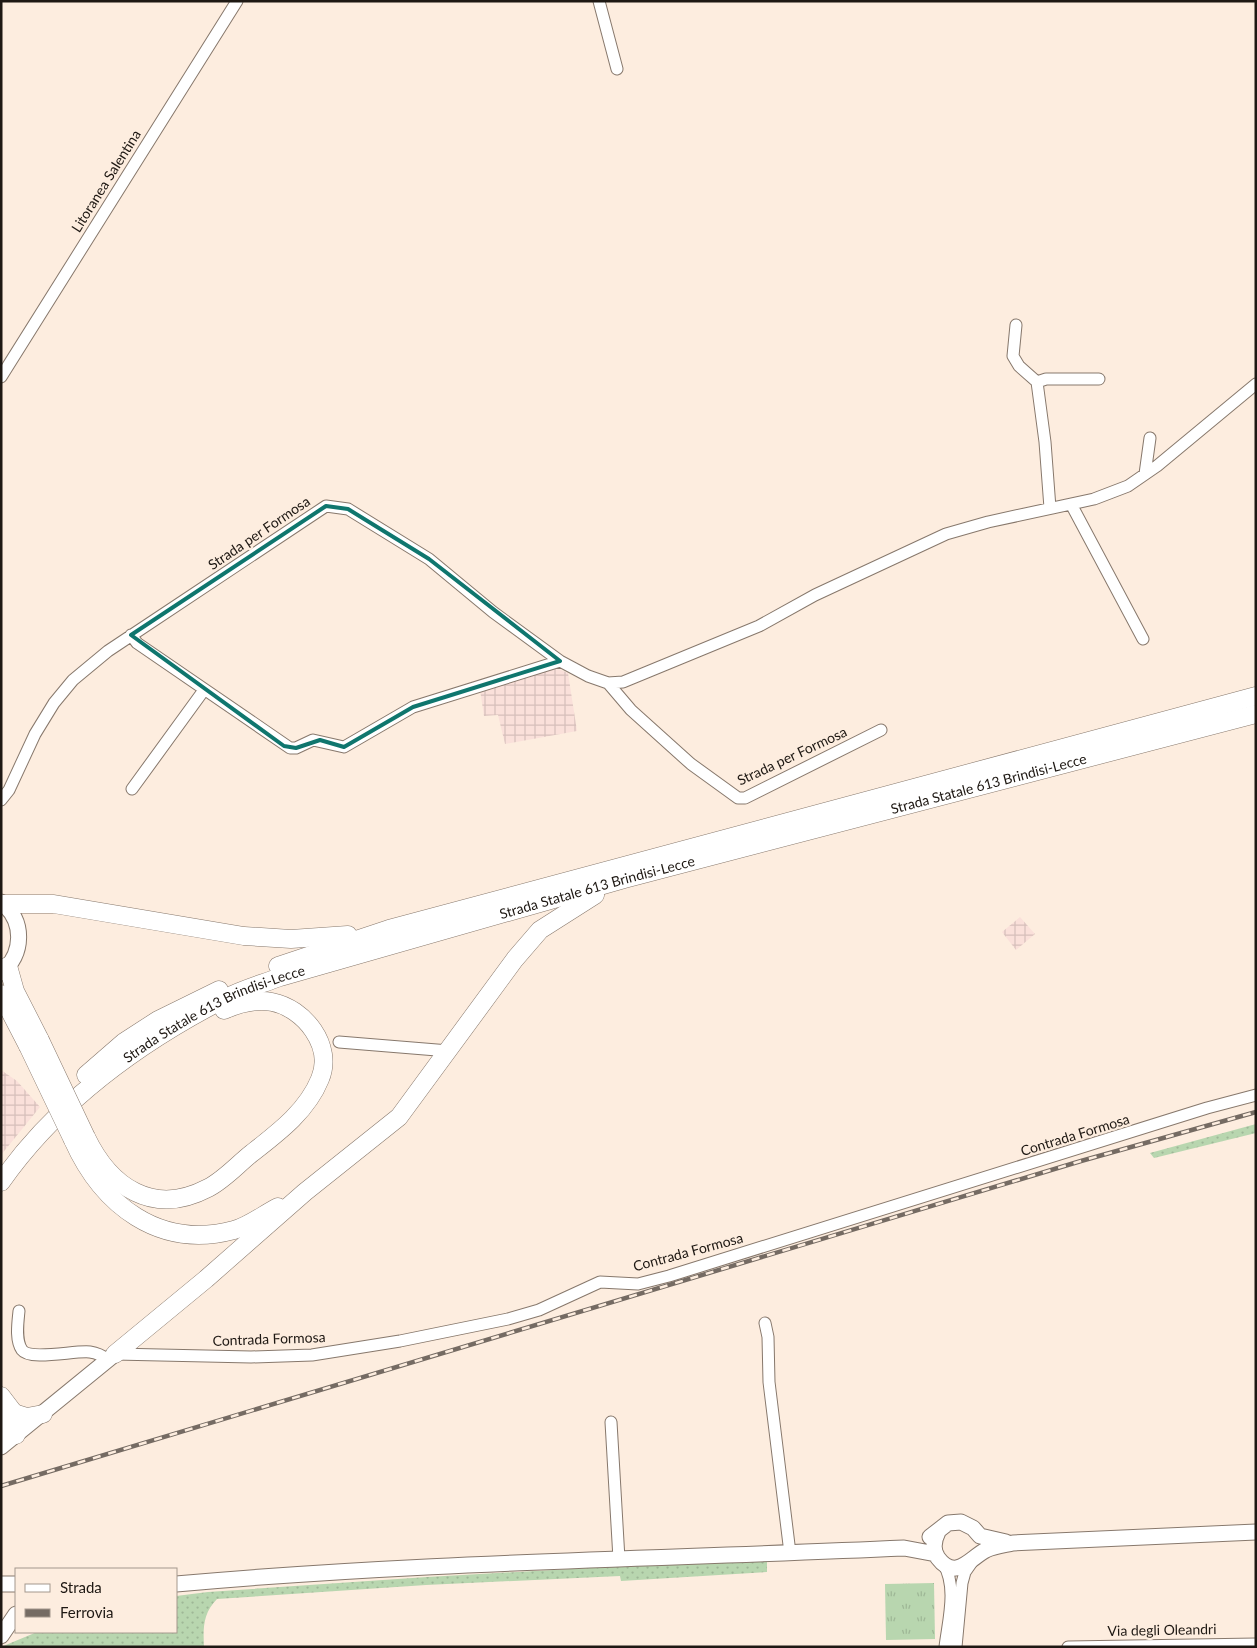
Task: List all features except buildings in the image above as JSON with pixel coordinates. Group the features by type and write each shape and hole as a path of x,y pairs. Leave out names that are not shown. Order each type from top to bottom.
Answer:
{"highway":[{"name":"Strada Statale 613 Brindisi-Lecce","path":"1,1164 42,1116 124,1042 158,1020 215,992 279,966 388,929 1256,696"},
{"name":"Strada Statale 613 Brindisi-Lecce","path":"1,1182 14,1164 50,1124 89,1087 134,1051 227,997 280,977 624,879 1256,714"},
{"path":"112,1357 206,1279 305,1192 399,1118 515,959 540,930 577,905 624,879"},
{"path":"2,903 71,906 244,936 291,939 337,937 388,929"},
{"path":"5,970 15,991 34,1043 80,1139 91,1176 120,1208 152,1225 175,1232 209,1233 235,1229 305,1192"},
{"path":"1,994 34,1043"},
{"path":"80,1139 118,1183 146,1197 176,1200 209,1188 286,1126 309,1102 321,1076 323,1053 313,1027 290,1008 271,1002 240,1003 174,1029"},
{"path":"2,1396 6,1412 16,1435"},
{"path":"6,1412 27,1417 43,1414"}],"main road":[{"path":"2,903 16,920 20,941 16,955 5,970"},
{"path":"1,1447 112,1357"},
{"path":"178,1584 306,1574 904,1548 922,1542 948,1523 954,1522 967,1524 977,1533 988,1539 1013,1543 1256,1532"},
{"path":"938,1532 934,1543 940,1559"},
{"path":"974,1559 980,1545 977,1533"},
{"path":"904,1548 940,1559 956,1567 968,1564 984,1551 1013,1543"},
{"path":"1,1584 15,1584"},
{"path":"1,1637 15,1616"},
{"path":"1,1637 15,1631"}],"street":[{"name":"Litoranea Salentina","path":"1,377 237,1"},
{"path":"599,1 617,69"},
{"path":"1016,325 1013,356 1019,366 1037,382 1045,442 1050,508"},
{"path":"1037,382 1046,379 1099,379"},
{"path":"608,683 623,682 717,645 758,626 815,595 946,534 1110,494 1128,486 1256,384"},
{"path":"1145,474 1150,438"},
{"path":"1071,504 1143,639"},
{"name":"Strada per Formosa","path":"1,800 9,790 35,734 54,703 73,680 108,650 326,506 348,509 429,559 493,612 560,661 588,676 608,683 631,710 691,764 738,798 745,798 881,730"},
{"path":"131,635 137,642 284,746 296,748 314,740 344,747 413,707 560,661"},
{"path":"132,789 204,690"},
{"path":"339,1042 449,1051"},
{"name":"Contrada Formosa","path":"19,1311 18,1333 21,1349 24,1352 37,1355 89,1352 112,1357 312,1355 400,1341 508,1319 539,1310 600,1282 638,1284 669,1276 1207,1108 1256,1095"},
{"path":"765,1323 770,1392 790,1553"},
{"path":"611,1422 619,1559"},
{"path":"940,1559 950,1577 951,1587 945,1647"},
{"path":"956,1647 962,1582 965,1572 974,1559"},
{"name":"Via degli Oleandri","path":"1068,1647 1256,1644"}],"highlighted area":[{"path":"326,506 348,509 429,559 560,661 413,707 344,747 320,740 296,748 284,746 131,635"}],"shaded area":[{"path":"556,668 568,673 577,731 505,744 498,715 484,716 480,690"},
{"path":"1020,917 1035,934 1016,950 1002,932"},
{"path":"1,1070 17,1081 40,1107 1,1155"}],"green space":[{"path":"1256,1124 1256,1133 1154,1158 1150,1153"},
{"path":"767,1558 767,1572 621,1581 620,1576 426,1585 217,1599 206,1615 204,1647 1,1647 35,1633 178,1633 178,1596 427,1577"},
{"path":"934,1583 935,1639 886,1640 885,1584"}],"railway":[{"path":"1,1486 1081,1161 1256,1112"}]}
